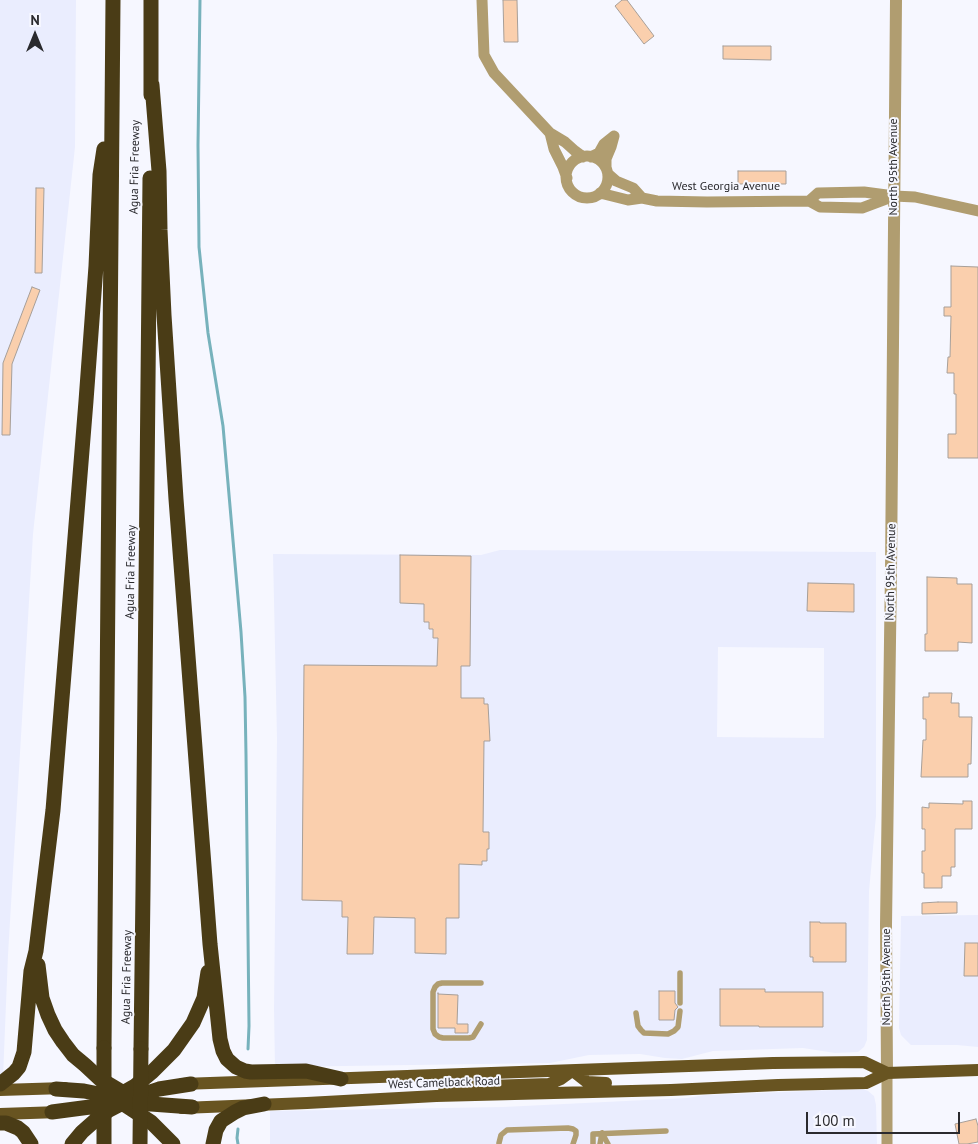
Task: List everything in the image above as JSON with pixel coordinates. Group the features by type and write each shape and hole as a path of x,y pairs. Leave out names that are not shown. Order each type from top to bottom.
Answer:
{"highway":[{"name":"Agua Fria Freeway","path":"104,1144 113,0"},
{"name":"Agua Fria Freeway","path":"140,1144 152,0"},
{"path":"0,1084 14,1073 22,1060 24,1052 31,971 36,951 54,801 96,266 100,175 113,85"},
{"path":"152,85 160,171 160,230 164,315 176,499 210,944 222,1050 227,1059 236,1066 251,1072 306,1072 341,1079"},
{"path":"72,1144 87,1128 166,1060 184,1037 193,1023 204,998 208,978 210,944"},
{"path":"36,951 42,998 55,1030 73,1055 151,1122 173,1144"},
{"path":"52,1112 90,1107 160,1089 191,1084"},
{"path":"56,1088 84,1091 151,1104 192,1107"},
{"path":"213,1144 216,1130 221,1121 243,1108 264,1104"},
{"path":"0,1123 6,1123 18,1128 31,1144"}],"main road":[{"name":"West Camelback Road","path":"191,1084 864,1062 887,1073"},
{"name":"West Camelback Road","path":"192,1107 417,1097 866,1083 887,1073 978,1070"},
{"path":"417,1097 459,1087 549,1084 573,1071 587,1082 642,1082 671,1090"},
{"path":"0,1090 56,1088"},
{"path":"0,1114 52,1112"}],"street":[{"path":"482,0 484,55 494,73 550,133 565,142 574,152 601,162 607,171"},
{"name":"North 95th Avenue","path":"887,1144 886,925 891,629 896,0"},
{"path":"550,133 554,149 561,162 566,178 568,184 571,190 582,197 588,198 600,193 608,182 606,159 614,136 604,144 599,153 575,160 570,165 566,178"},
{"name":"West Georgia Avenue","path":"607,171 616,182 633,188 642,198"},
{"name":"West Georgia Avenue","path":"600,193 628,200 642,198 657,201 706,202 809,201 818,193 864,192 915,197 978,211"}],"lane":[{"path":"680,973 680,1003"},
{"path":"480,1024 473,1037 438,1037 433,1029 433,992 438,984 442,983 481,983"},
{"path":"636,1013 638,1026 644,1033 668,1034 678,1027 680,1011"},
{"path":"499,1143 501,1134 507,1130 568,1128 576,1131 573,1144"},
{"path":"593,1144 593,1134 666,1132"},
{"path":"600,1144 602,1133"},
{"path":"602,1133 606,1144"}],"shaded area":[{"path":"0,0 76,0 75,147 33,534 8,955 3,1077 0,1079"},
{"path":"500,550 876,552 876,816 869,891 867,1040 864,1047 858,1052 835,1053 803,1048 713,1051 682,1059 640,1054 589,1055 550,1063 275,1067 277,739 273,554 481,555","holes":["718,647 824,648 824,738 717,737"]},
{"path":"978,915 978,1047 911,1045 901,1035 899,1028 901,916"},
{"path":"863,1089 874,1096 877,1144 270,1144 270,1111 503,1107 687,1098 705,1095"}],"building":[{"path":"503,0 517,0 518,42 504,42"},
{"path":"622,0 627,0 654,36 644,44 615,6"},
{"path":"723,46 771,46 771,60 723,59"},
{"path":"738,171 786,171 786,184 738,184"},
{"path":"36,188 44,188 42,273 35,273"},
{"path":"951,266 978,267 978,458 948,458 948,434 956,434 954,373 947,373 948,357 950,357 951,316 944,316 944,307 951,307"},
{"path":"32,287 40,290 12,364 10,435 2,435 3,363"},
{"path":"400,555 471,556 470,666 461,666 461,698 484,698 484,704 488,704 490,741 484,741 483,832 489,832 489,849 487,849 487,861 482,861 482,865 459,864 459,918 446,918 446,954 415,953 415,918 374,917 373,954 347,954 348,917 342,917 342,901 302,900 304,665 437,666 438,638 433,638 433,629 429,629 429,622 424,622 424,604 400,603"},
{"path":"927,577 957,578 957,584 972,584 972,643 958,642 958,651 925,651 925,634 927,634"},
{"path":"808,583 854,584 854,612 807,611"},
{"path":"929,693 952,693 951,703 959,703 959,717 972,717 971,764 968,764 968,777 921,777 923,740 926,740 926,719 923,719 923,697 929,697"},
{"path":"963,801 972,801 972,829 955,829 955,867 951,867 951,876 942,876 942,888 924,888 922,851 925,851 925,829 922,829 922,807 929,808 929,803 963,804"},
{"path":"957,902 957,913 922,914 922,903"},
{"path":"810,922 846,923 846,962 813,962 813,957 810,957"},
{"path":"965,943 978,943 978,976 964,976"},
{"path":"720,989 765,989 765,992 823,992 823,1027 720,1026"},
{"path":"659,991 675,991 675,1003 678,1007 675,1010 674,1020 659,1020"},
{"path":"438,994 458,995 457,1024 468,1024 468,1033 455,1033 455,1028 438,1028"},
{"path":"976,1119 978,1142 959,1144 955,1124"}],"waterway":[{"path":"200,0 199,247 208,333 223,426 245,697 248,1049"},
{"path":"238,1129 238,1144"}]}
